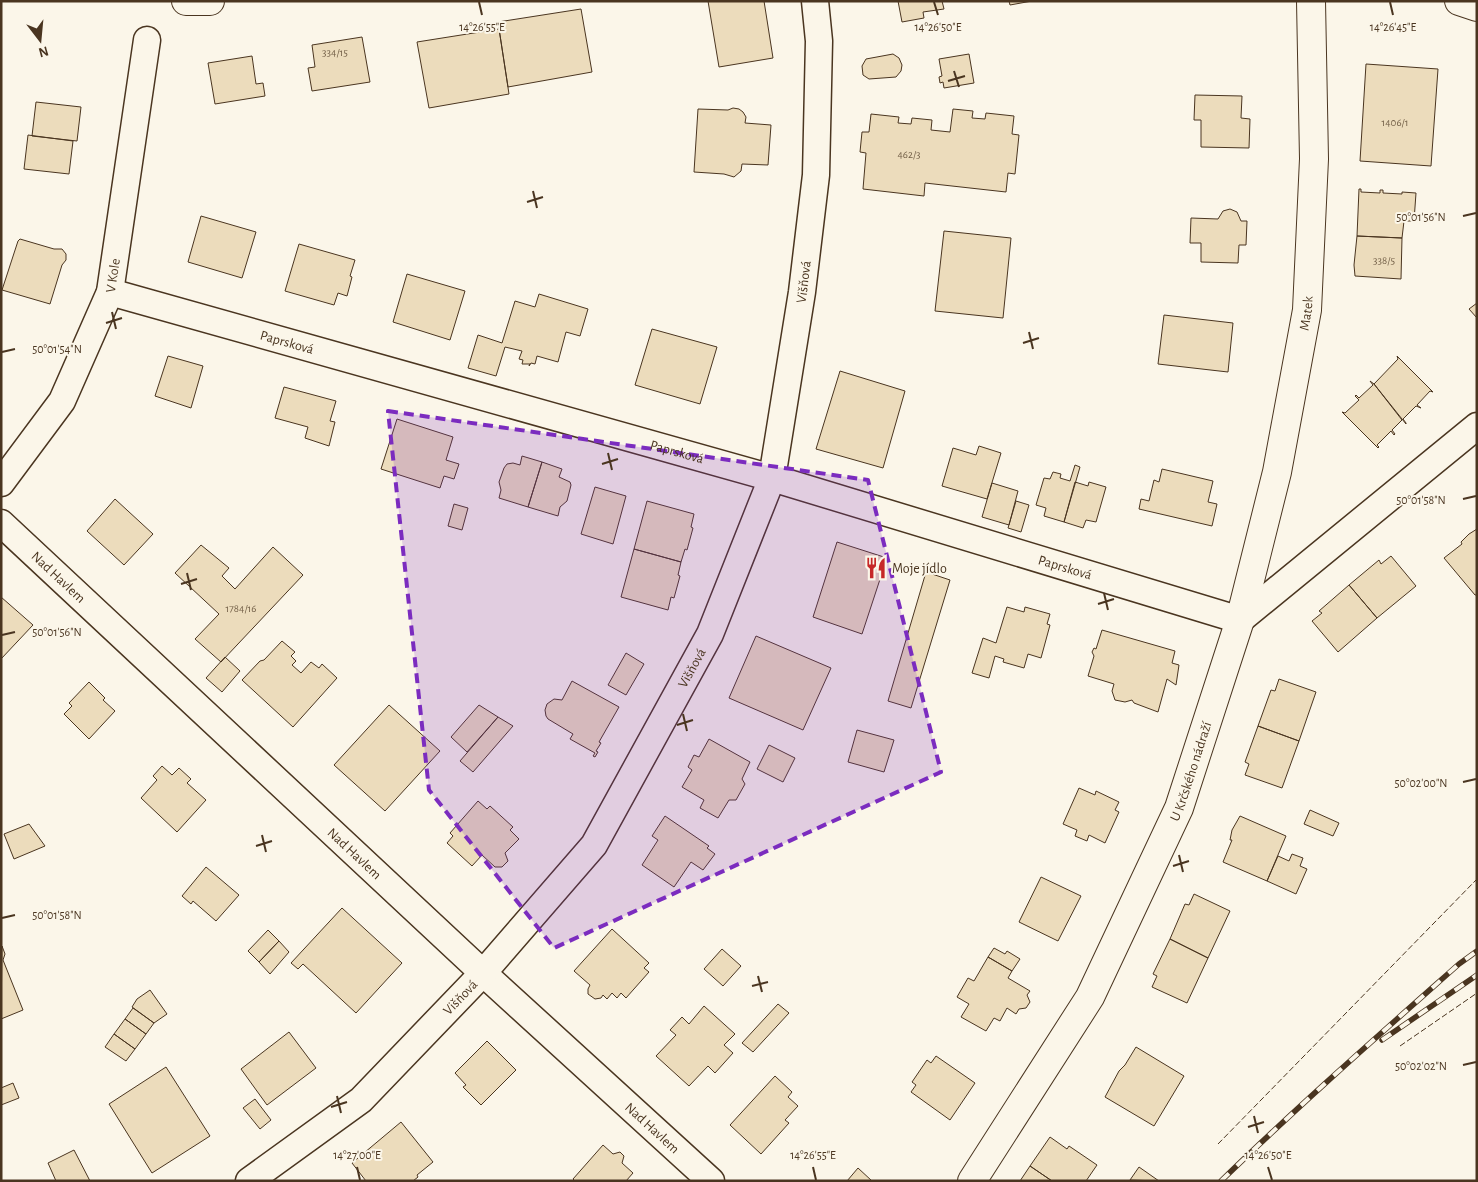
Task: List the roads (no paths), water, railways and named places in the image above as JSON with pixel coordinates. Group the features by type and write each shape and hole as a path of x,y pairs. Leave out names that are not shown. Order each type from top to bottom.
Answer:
{"street":[{"path":"186,1 210,1"},
{"name":"Višňová","path":"249,1181 360,1100 483,973 594,845 710,634 772,478 802,292 816,175 818,41 815,1"},
{"name":"Matek","path":"1240,620 1277,472 1307,310 1314,159 1311,1"},
{"path":"1459,1 1477,7"},
{"name":"V Kole","path":"1,483 62,401 110,292 148,40"},
{"name":"Paprsková","path":"110,292 772,478 1240,620"},
{"path":"1240,620 1477,426"},
{"name":"Nad Havlem","path":"1,523 483,973 711,1181"},
{"name":"U Krčského nádraží","path":"972,1181 1090,997 1179,808 1240,620"}],"railway":[{"path":"1221,1181 1339,1071 1459,964 1477,951"},
{"path":"1382,1040 1477,975"}],"place":[{"name":"Moje jídlo","path":"876,568"}]}
